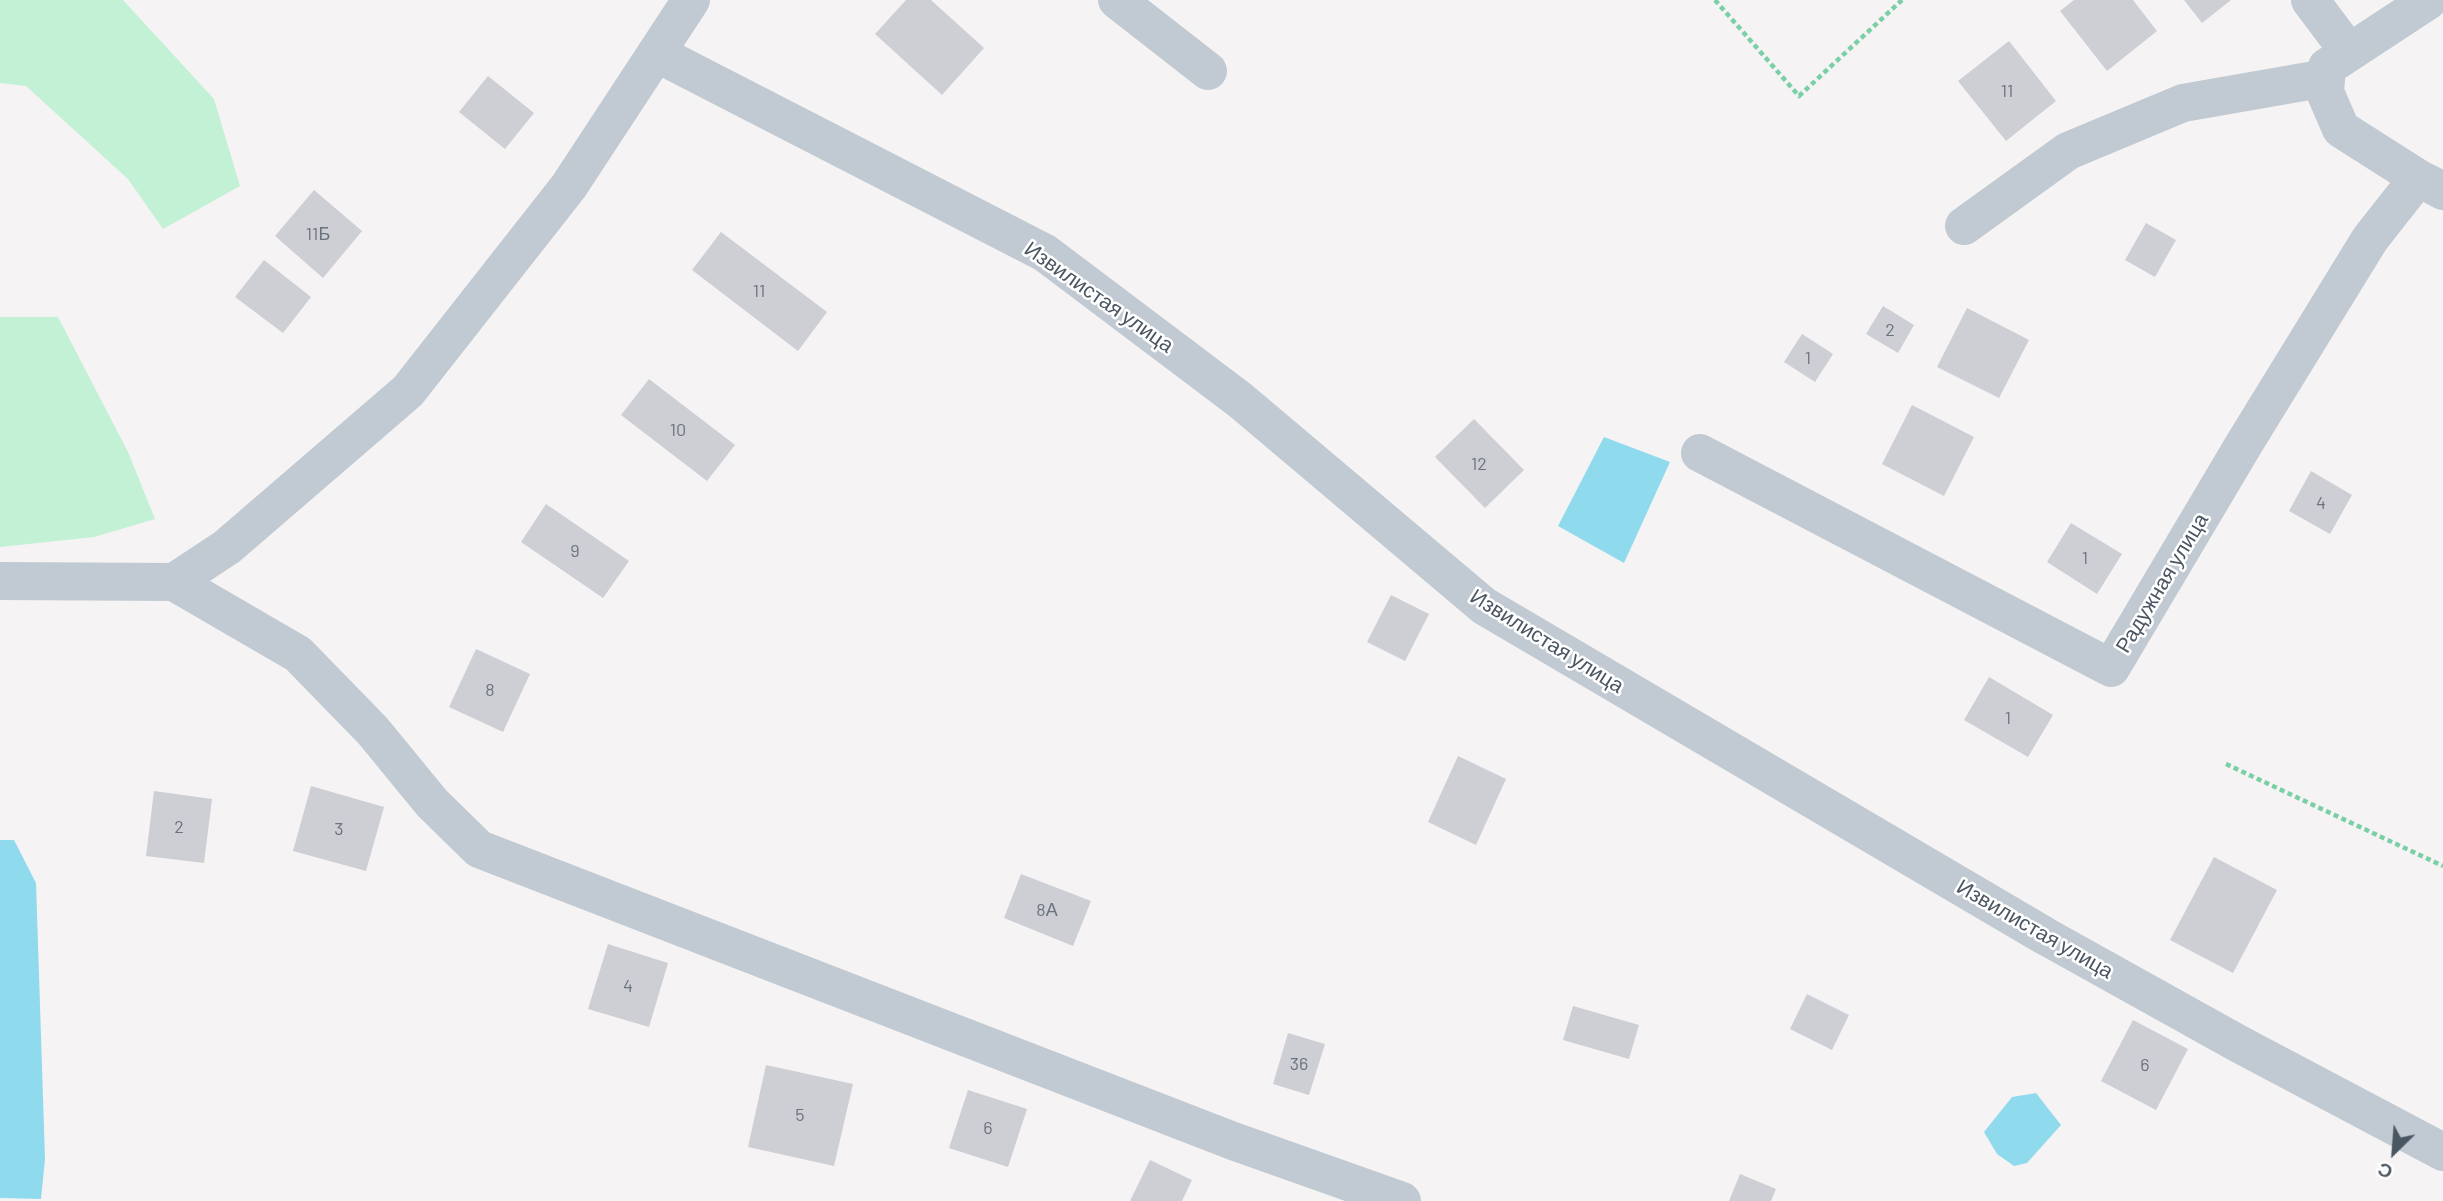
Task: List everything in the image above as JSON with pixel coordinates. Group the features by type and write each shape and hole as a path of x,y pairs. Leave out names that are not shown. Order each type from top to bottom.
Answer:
{"street":[{"path":"174,582 227,547 408,391 569,186 691,0"},
{"path":"1117,0 1208,71"},
{"path":"2310,0 2338,65 2325,92 2341,129 2430,184"},
{"path":"1964,226 2068,151 2183,103 2338,65 2429,0"},
{"name":"Извилистая улица","path":"656,53 1045,253 1240,400 1484,606 2045,936 2239,1044 2443,1152"},
{"name":"Радужная улица","path":"1700,453 2111,668 2370,239 2430,184"},
{"path":"0,581 174,582 298,654 373,731 432,803 478,849 1233,1141 1402,1201"}],"path":[{"path":"1715,0 1800,96 1902,0"},
{"path":"2226,764 2443,866"}],"green space":[{"path":"0,0 123,0 214,99 240,186 163,229 128,179 26,86 0,83"},
{"path":"0,317 58,317 128,452 155,519 94,537 0,547"}],"water":[{"path":"1604,437 1670,462 1624,563 1558,526"},
{"path":"0,840 14,840 36,883 45,1159 41,1199 0,1198"},
{"path":"2036,1093 2061,1125 2027,1163 2014,1166 1997,1154 1984,1132 2012,1097"}],"building":[{"path":"906,0 931,0 984,48 942,95 875,34"},
{"path":"2074,0 2133,0 2157,31 2107,71 2060,11"},
{"path":"2184,0 2231,0 2202,23"},
{"path":"2009,41 2056,101 2006,141 1958,81"},
{"path":"488,76 534,113 505,149 459,112"},
{"path":"314,190 362,231 323,278 275,236"},
{"path":"2146,223 2176,240 2155,277 2125,260"},
{"path":"721,232 827,312 798,351 692,270"},
{"path":"264,260 311,297 283,333 235,297"},
{"path":"1883,306 1914,325 1898,353 1866,334"},
{"path":"1967,308 2029,340 1999,398 1937,367"},
{"path":"1802,334 1833,354 1815,382 1784,362"},
{"path":"649,379 735,445 707,481 621,415"},
{"path":"1912,405 1974,437 1944,496 1882,464"},
{"path":"1474,419 1524,470 1485,508 1435,457"},
{"path":"2311,471 2352,495 2330,534 2289,511"},
{"path":"546,504 629,561 603,598 521,542"},
{"path":"2071,523 2122,554 2097,594 2047,562"},
{"path":"1391,595 1429,614 1405,661 1367,642"},
{"path":"476,649 530,674 503,732 449,707"},
{"path":"1989,677 2053,715 2028,757 1964,720"},
{"path":"1458,756 1506,779 1476,845 1428,822"},
{"path":"311,786 384,807 366,871 293,851"},
{"path":"154,791 212,799 204,863 146,856"},
{"path":"2214,857 2277,890 2233,973 2170,940"},
{"path":"1021,874 1091,901 1073,946 1004,918"},
{"path":"608,944 668,963 649,1027 588,1009"},
{"path":"1807,994 1849,1015 1832,1050 1790,1029"},
{"path":"1573,1006 1639,1025 1629,1059 1563,1040"},
{"path":"2133,1020 2188,1049 2156,1110 2101,1081"},
{"path":"1288,1033 1325,1044 1309,1095 1273,1084"},
{"path":"766,1065 853,1084 834,1166 748,1147"},
{"path":"968,1090 1027,1109 1008,1167 949,1148"},
{"path":"1150,1160 1192,1180 1182,1201 1130,1201"},
{"path":"1740,1174 1776,1189 1771,1201 1729,1201"}]}
